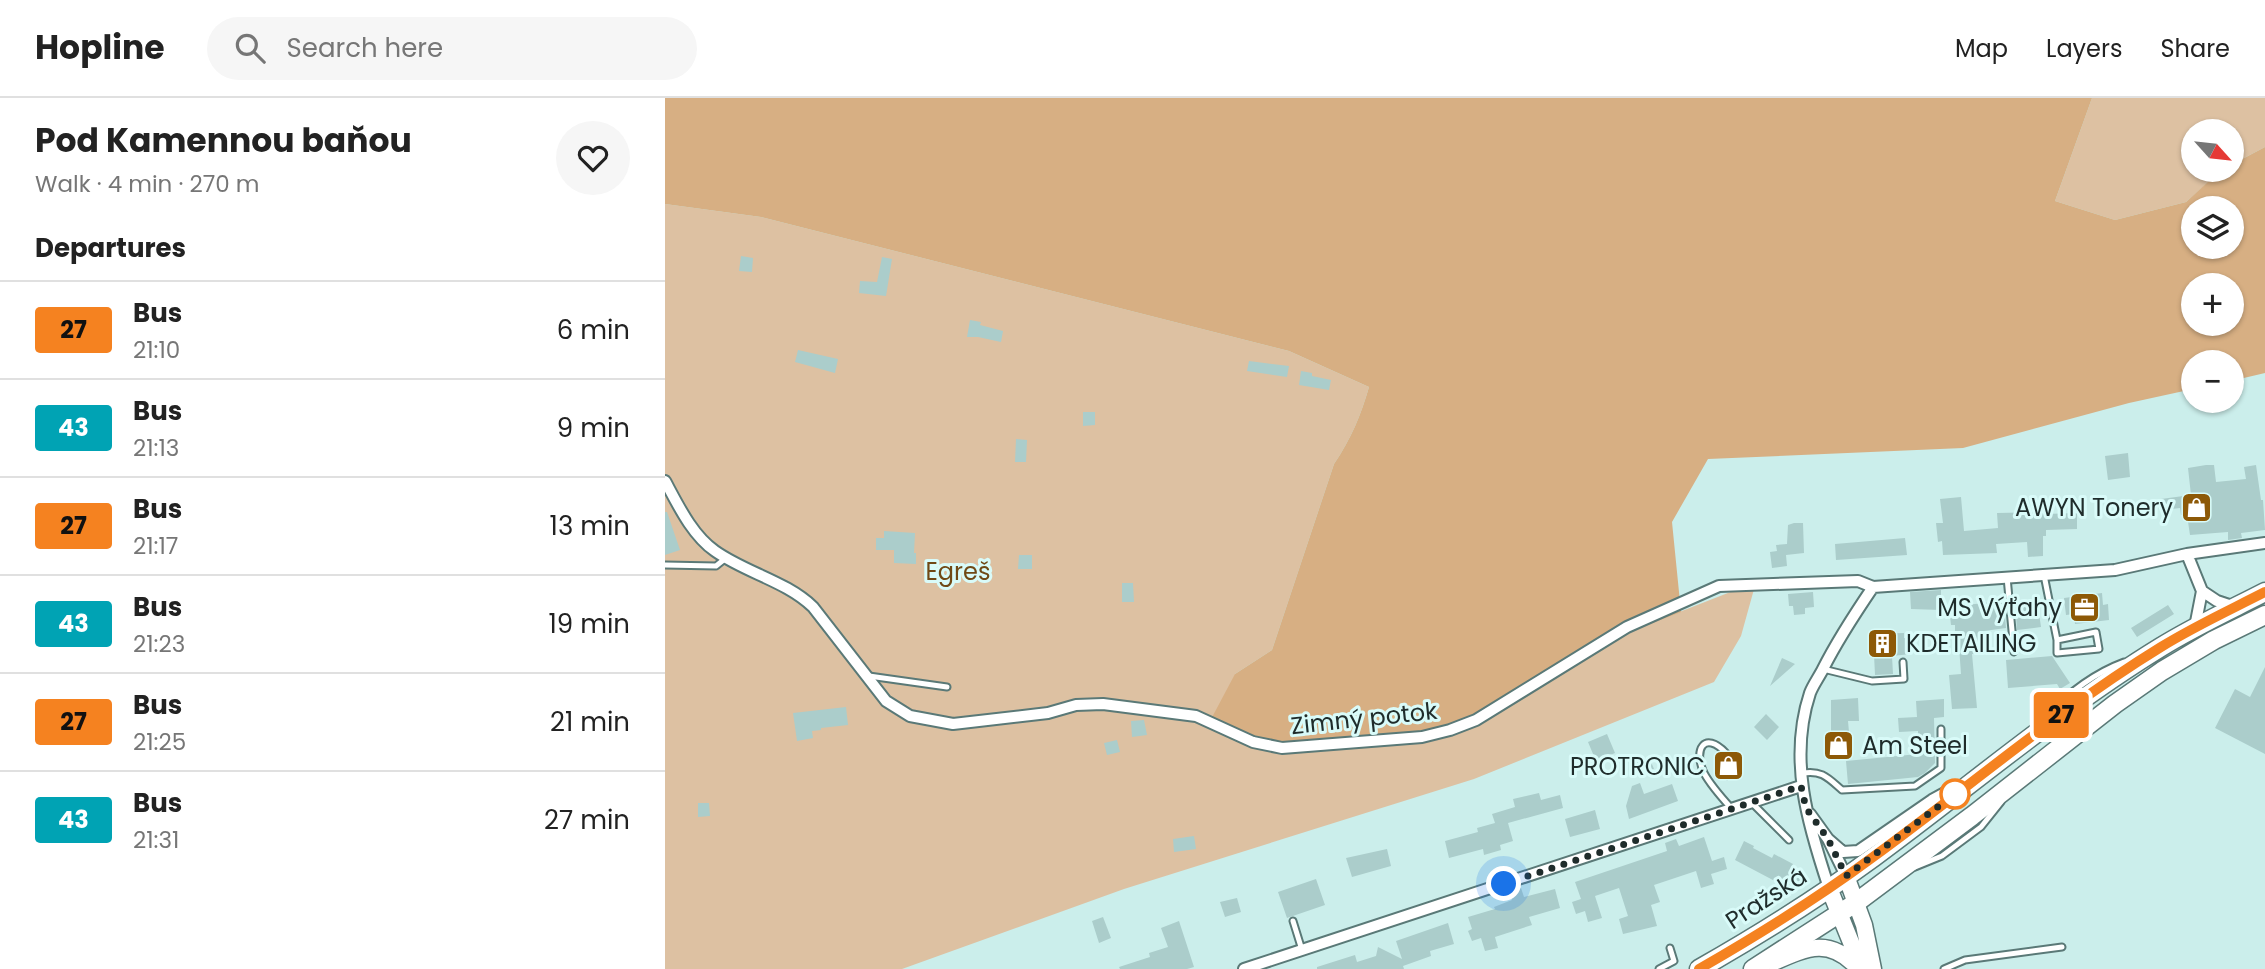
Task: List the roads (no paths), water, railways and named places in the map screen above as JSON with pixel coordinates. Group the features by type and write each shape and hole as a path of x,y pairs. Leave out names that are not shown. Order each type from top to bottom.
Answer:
{"main road":[{"name":"Pražská","path":"1699,969 1829,888 2030,737 2159,648 2265,592"},
{"path":"1753,969 1857,902 2162,671 2214,640 2265,615"}],"street":[{"name":"Zimný potok","path":"665,481 688,521 712,550 801,596 813,607 886,701 910,716 953,724 1048,713 1076,705 1103,704 1196,716 1253,741 1282,748 1422,737 1450,730 1476,720 1627,627 1720,586 1858,581 1873,587 2044,575 2125,568 2187,554 2265,543"},
{"path":"2187,554 2202,591 2195,627"},
{"path":"1860,969 1815,845 1801,786 1800,742 1811,693 1840,635 1873,587"},
{"path":"2202,591 2217,601 2235,607"},
{"name":"Pražská","path":"1828,839 1843,852 1858,851 1932,800 1992,765"},
{"path":"1244,969 1801,786"},
{"path":"1806,808 1828,839 1857,902 1873,969"},
{"path":"1864,925 1873,896 1889,878"},
{"path":"1759,969 1805,948 1819,947 1842,954 1860,969"}],"lane":[{"path":"665,565 716,566 726,558"},
{"path":"2044,575 2057,640 2057,653 2099,649 2096,632 2057,640"},
{"path":"2007,577 2014,652"},
{"path":"1823,669 1872,681 1904,679 1903,662"},
{"path":"866,676 947,687"},
{"path":"1801,774 1815,771 1842,790 1915,786 1941,768 1941,729"},
{"path":"1726,752 1716,743 1709,742 1702,745 1699,751 1705,775 1732,809"},
{"path":"1751,802 1789,840"},
{"path":"1293,921 1303,950"},
{"path":"1944,969 1965,960 2061,947"},
{"path":"1659,969 1674,961 1670,948"}],"place":[{"name":"AWYN Tonery","path":"2196,507"},
{"name":"MS Výťahy","path":"2085,607"},
{"name":"KDETAILING","path":"1883,643"},
{"name":"Am Steel","path":"1839,745"},
{"name":"PROTRONIC","path":"1728,766"}],"park label":[{"name":"Egreš","path":"958,571"}]}
